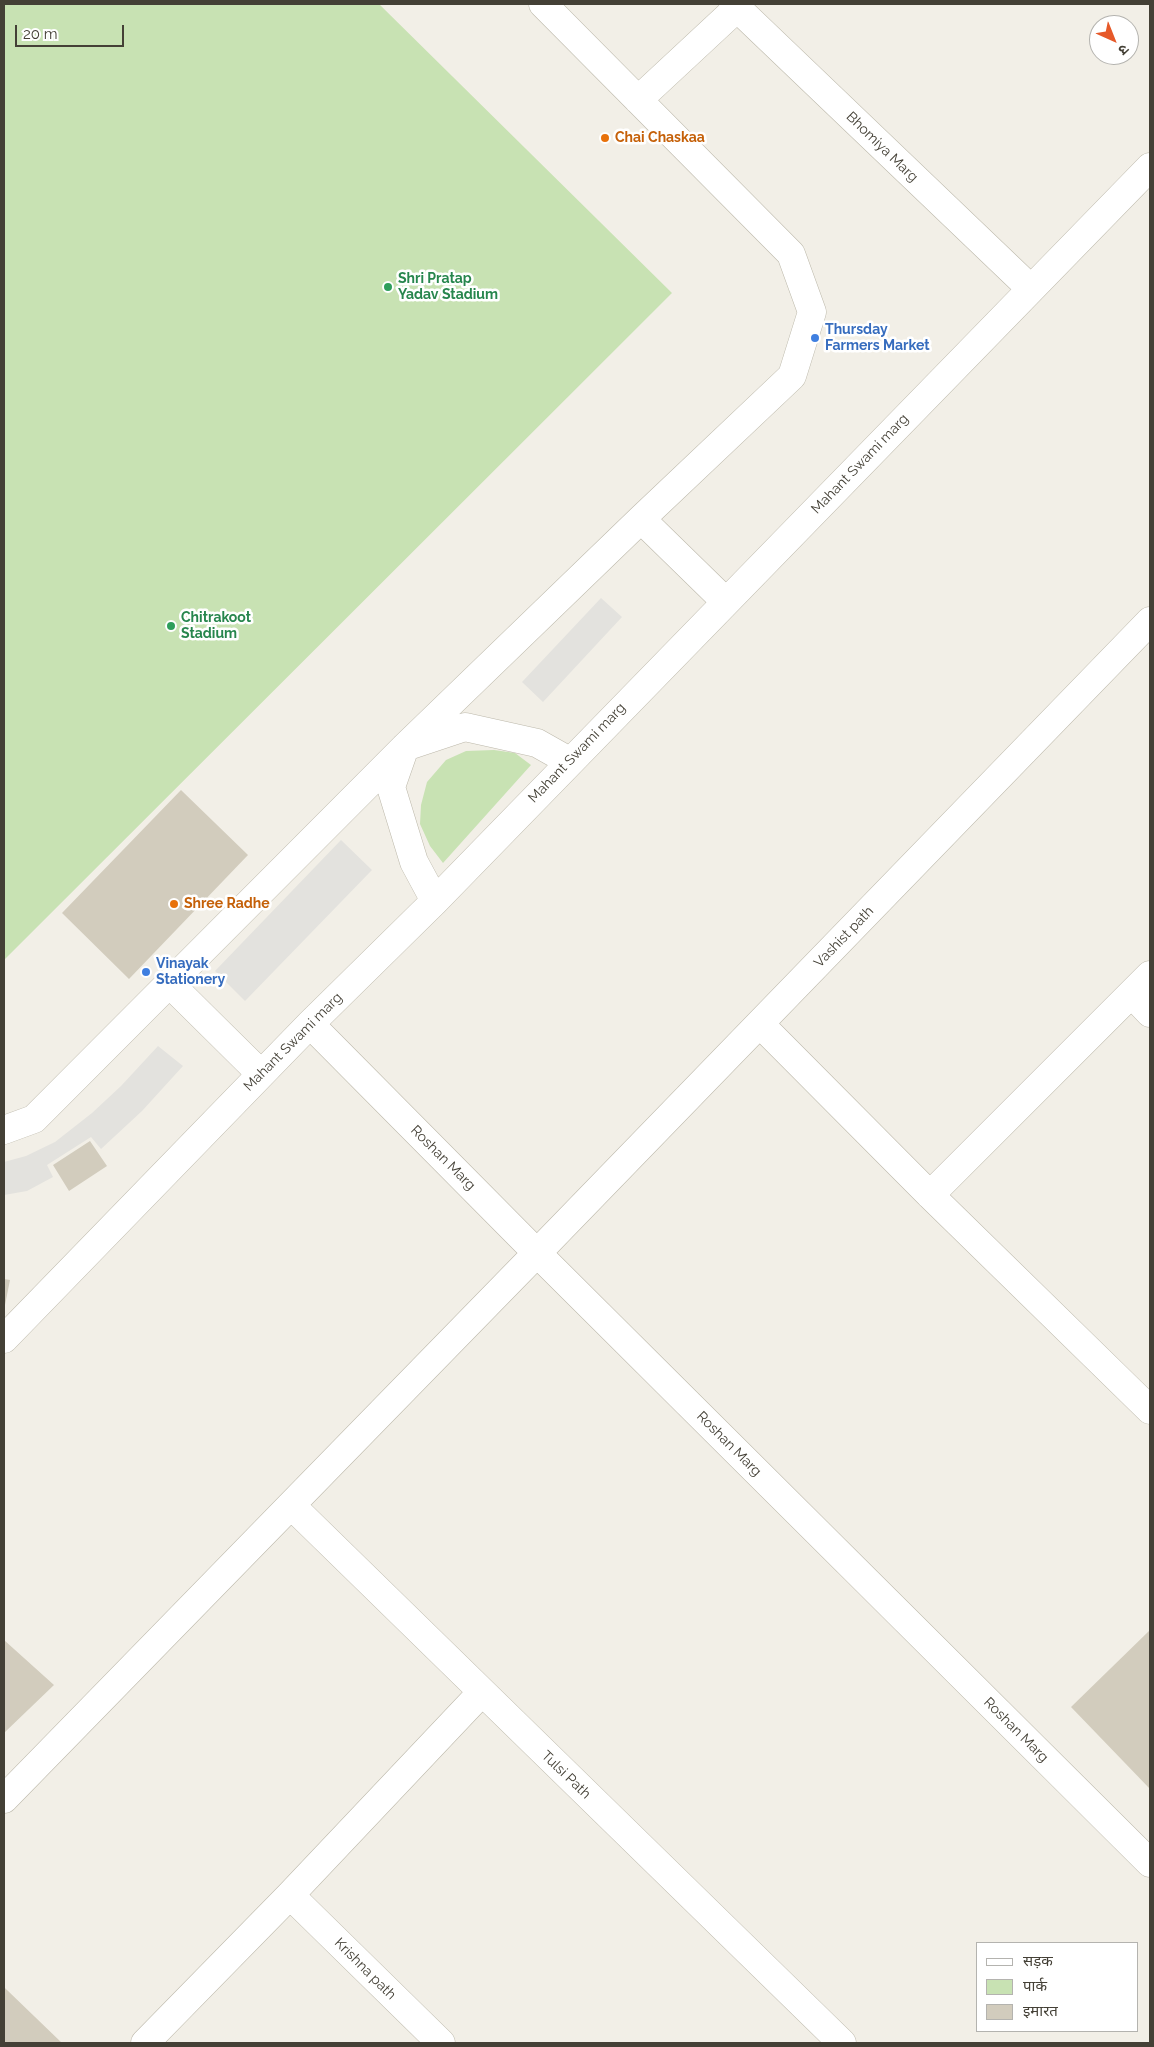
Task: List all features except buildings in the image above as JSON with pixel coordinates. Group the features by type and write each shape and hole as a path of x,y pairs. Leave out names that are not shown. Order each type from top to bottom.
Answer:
{"street":[{"path":"4,1130 34,1119 405,747 792,376 812,312 791,254 544,4"},
{"path":"638,100 735,6"},
{"name":"Bhomiya Marg","path":"735,6 1031,290"},
{"name":"Mahant Swami marg","path":"4,1339 261,1074 434,901 569,760 1150,167"},
{"path":"641,519 725,601"},
{"name":"Vashist path","path":"4,1799 292,1506 1150,621"},
{"path":"405,747 465,727 537,743 569,760"},
{"path":"405,747 391,787 414,862 434,901"},
{"path":"170,984 261,1074"},
{"path":"930,1195 1144,994"},
{"name":"Roshan Marg","path":"310,1024 537,1253 1150,1863"},
{"path":"760,1024 930,1195 1150,1410"},
{"name":"Tulsi Path","path":"292,1506 842,2043"},
{"path":"144,2043 290,1894 482,1692"},
{"name":"Krishna path","path":"290,1894 440,2043"}],"green space":[{"name":"Chitrakoot Stadium","path":"4,4 379,4 672,293 4,960"},
{"path":"494,750 515,753 531,765 443,863 430,846 420,824 421,805 427,782 446,760 466,751"}],"shaded area":[{"path":"601,598 622,617 543,702 522,682"},
{"path":"341,840 372,870 245,1001 215,971"},
{"path":"158,1046 183,1066 142,1111 101,1149 91,1137 47,1165 53,1177 27,1191 4,1195 4,1162 26,1156 55,1142 92,1113 121,1086"}],"place":[{"name":"Chai Chaskaa","path":"605,138"},
{"name":"Shri Pratap Yadav Stadium","path":"388,287"},
{"name":"Thursday Farmers Market","path":"815,338"},
{"name":"Chitrakoot Stadium","path":"171,626"},
{"name":"Shree Radhe","path":"174,904"},
{"name":"Vinayak Stationery","path":"146,972"}]}
